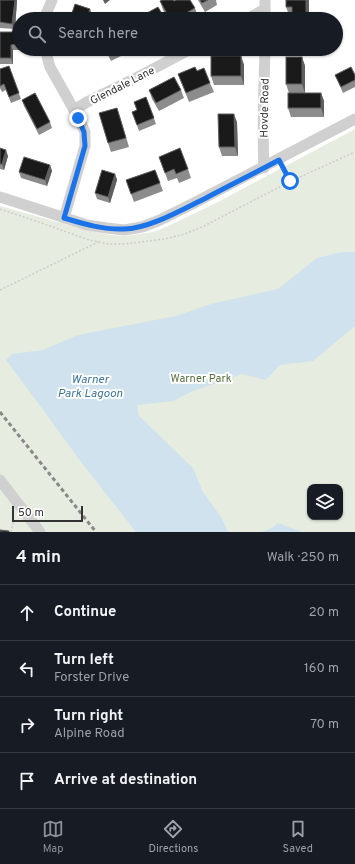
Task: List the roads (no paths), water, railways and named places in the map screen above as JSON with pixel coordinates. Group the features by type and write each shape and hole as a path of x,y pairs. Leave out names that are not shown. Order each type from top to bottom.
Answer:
{"street":[{"path":"47,12 52,0"},
{"path":"47,56 50,67 74,110 84,132 85,140 85,146 64,218"},
{"name":"Glendale Lane","path":"74,110 178,56"},
{"name":"Hovde Road","path":"264,168 263,142 265,56"},
{"path":"0,197 87,225 124,230 142,227 160,220 264,168 355,119"},
{"path":"0,480 40,532"}],"water":[{"name":"Warner Park Lagoon","path":"342,252 355,252 355,326 313,361 280,365 266,380 242,374 193,391 173,401 137,405 139,416 193,468 203,492 221,517 228,532 136,532 81,462 6,360 12,354 43,350 78,335 176,316 211,304 278,289 317,258"},
{"path":"278,523 302,532 261,532 272,528"}],"railway":[{"path":"0,412 96,532"}],"park label":[{"name":"Warner Park","path":"201,378"}]}
